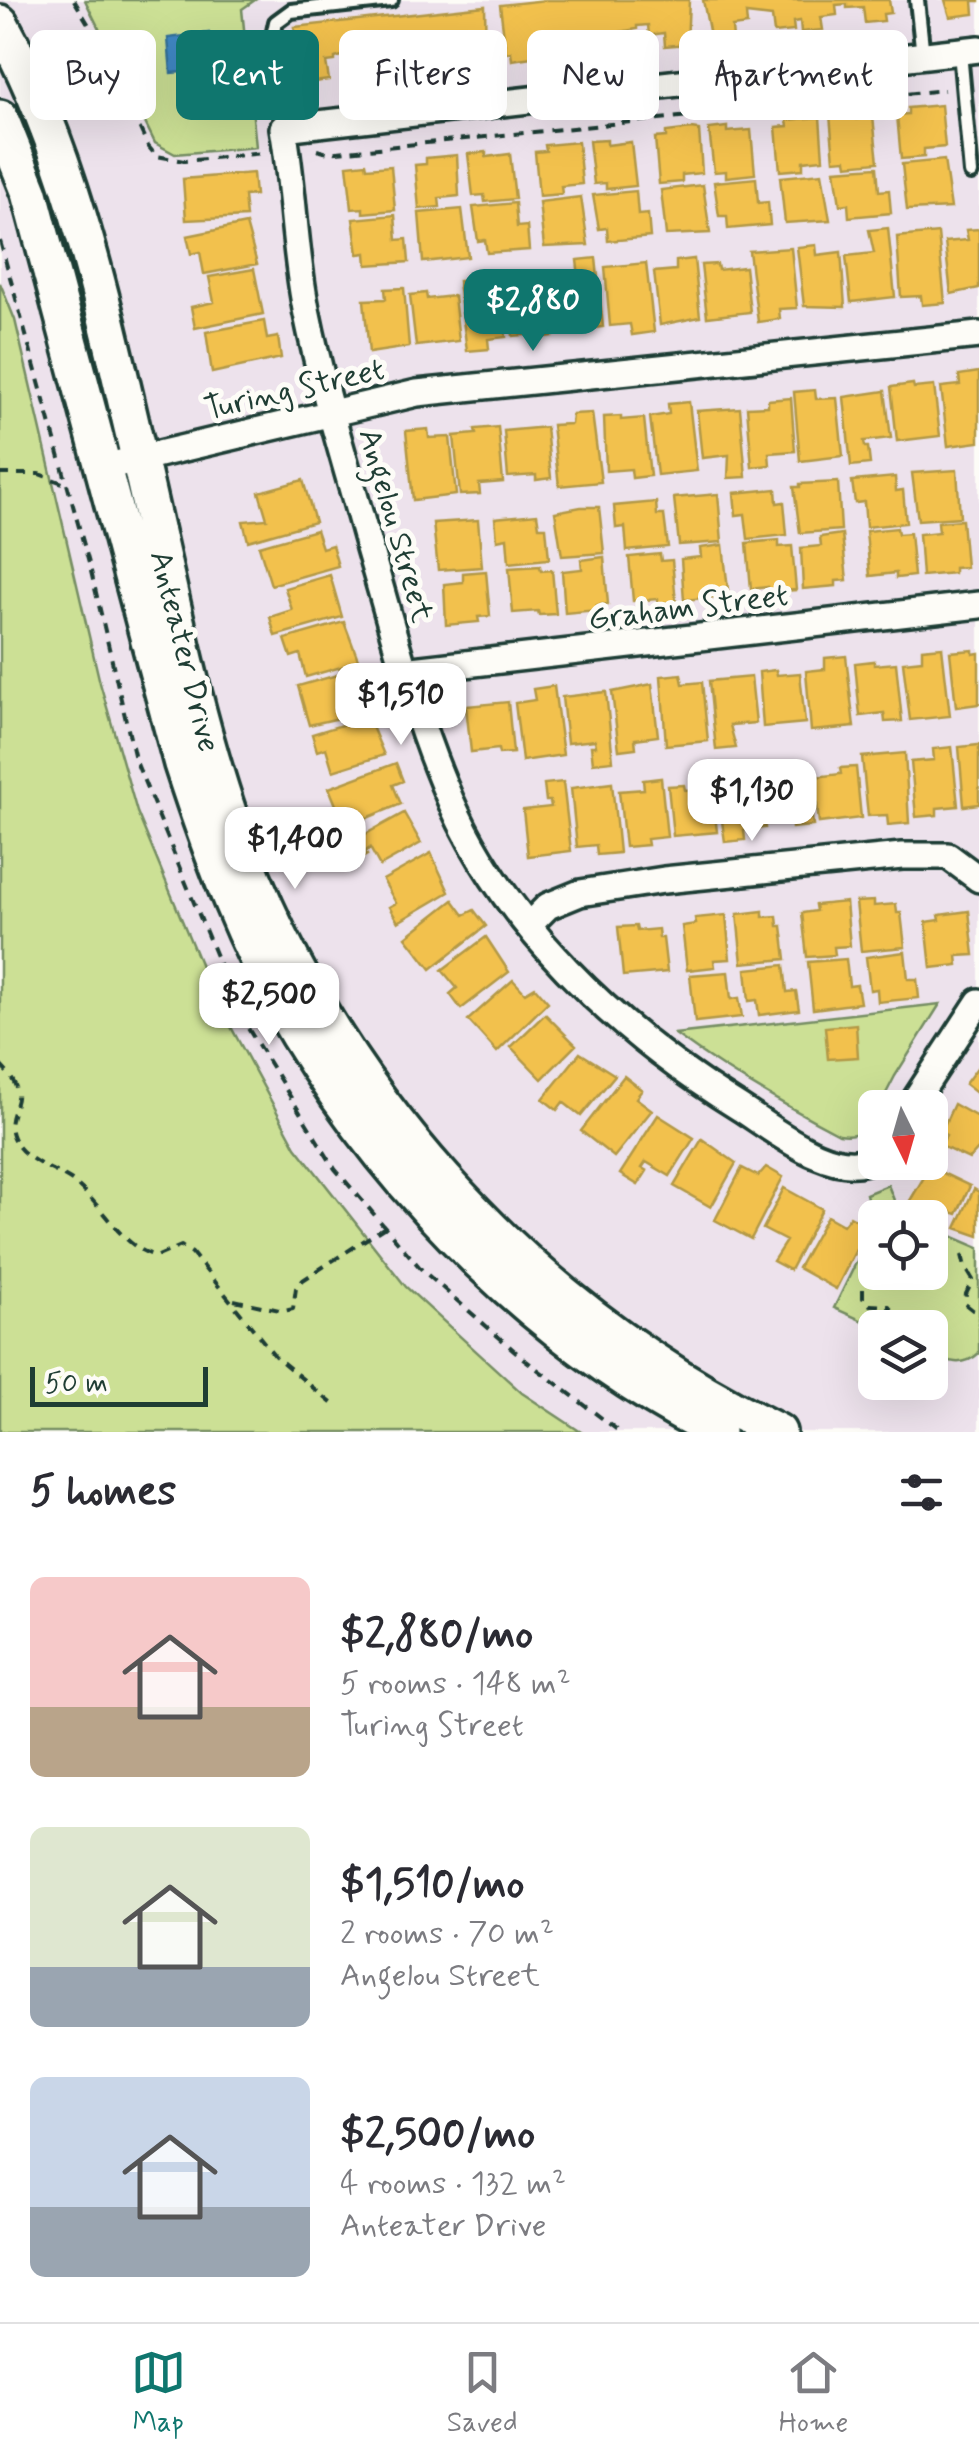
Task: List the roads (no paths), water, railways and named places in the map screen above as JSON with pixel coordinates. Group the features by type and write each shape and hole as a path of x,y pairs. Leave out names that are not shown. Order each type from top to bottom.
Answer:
{"main road":[{"name":"Anteater Drive","path":"0,23 22,62 50,131 108,323 206,736 232,824 266,908 326,1024 414,1146 503,1243 601,1324 655,1362 778,1432"},
{"name":"Anteater Drive","path":"0,118 30,193 182,764 210,851 245,934 298,1035 370,1138 474,1255 557,1328 606,1364 717,1432"}],"street":[{"path":"285,139 969,51"},
{"name":"Angelou Street","path":"285,139 302,285 331,411 404,671 444,787 492,876 562,966 675,1063 824,1158 858,1163"},
{"name":"Turing Street","path":"104,467 417,393 979,336"},
{"name":"Graham Street","path":"404,671 979,605"},
{"path":"529,925 548,906 580,893 664,880 902,856 948,856 979,879"},
{"path":"922,1090 979,1002"}],"lane":[{"name":"Angelou Street","path":"285,139 273,36 276,22 291,11 391,0"},
{"path":"917,0 923,56"},
{"path":"969,51 963,88 971,174"}]}
